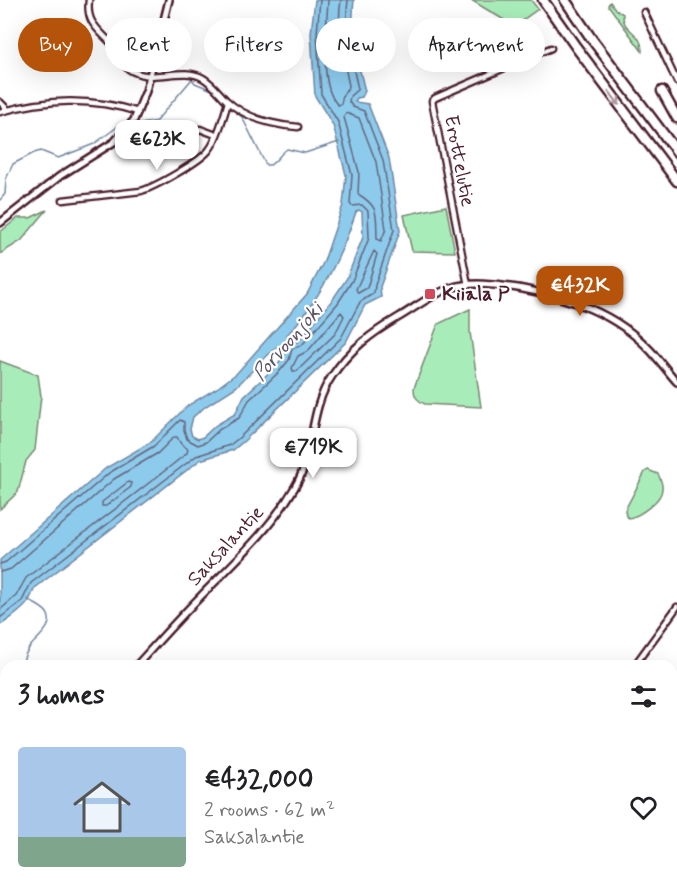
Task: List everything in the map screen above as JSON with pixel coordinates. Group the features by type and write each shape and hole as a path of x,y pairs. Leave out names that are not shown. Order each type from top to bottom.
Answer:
{"highway":[{"path":"543,0 677,181"},
{"path":"565,0 677,152"},
{"path":"663,91 677,118"}],"street":[{"path":"89,0 90,21 115,47 129,70 151,77 182,73 198,76 228,102 254,118 298,127"},
{"path":"0,223 60,176 114,142 128,128 138,112 151,77 169,0"},
{"path":"644,12 677,82"},
{"name":"Erottelutie","path":"468,285 432,101 551,48"},
{"path":"0,112 24,105 72,100 115,105 138,112"},
{"path":"0,102 8,110"},
{"path":"63,200 146,190 204,156 211,148 228,102"},
{"path":"195,132 200,129 216,135"},
{"name":"Saksalantie","path":"142,660 200,597 258,540 296,487 308,454 315,411 323,391 343,360 372,334 440,292 452,287 468,285 506,286 568,299 595,310 627,330 650,350 677,382"},
{"path":"638,660 677,607"}],"green space":[{"path":"471,0 531,0 538,9 525,18 501,18"},
{"path":"610,2 616,10 623,14 625,24 639,40 642,51 608,5"},
{"path":"446,206 455,252 412,251 404,215"},
{"path":"47,210 21,241 0,254 0,232 18,218 30,218"},
{"path":"470,309 470,332 481,407 425,404 416,398 414,388 438,324"},
{"path":"0,361 38,375 41,396 35,450 26,461 18,492 0,509"},
{"path":"648,470 658,474 662,485 661,493 650,507 629,518 625,510"}],"water":[{"name":"Porvoonjoki","path":"315,0 354,0 353,18 316,18 316,72 361,72 365,91 362,97 357,98 355,102 368,104 389,158 400,231 380,287 381,297 365,305 346,342 244,441 233,450 200,460 35,588 26,605 0,625 0,560 106,468 151,442 187,406 237,373 307,294 324,261 343,205 346,175 333,125 315,96 311,33","holes":["359,210 362,212 363,237 347,278 298,342 289,341 287,335 310,307 328,277 344,245 356,212","284,347 284,356 244,396 235,414 216,425 203,437 198,439 192,436 190,429 193,417 236,387 275,348"]}],"waterway":[{"path":"141,124 156,121 192,79 195,83 212,90 226,104"},
{"path":"232,109 242,117 266,165 270,165 287,149 305,153 339,142"},
{"path":"0,200 5,194 6,179 13,164 41,151 58,158 66,155 94,144 124,122"},
{"path":"23,660 32,644 49,623 47,613 28,599"}],"place":[{"name":"Kiiala P","path":"430,294"}]}
